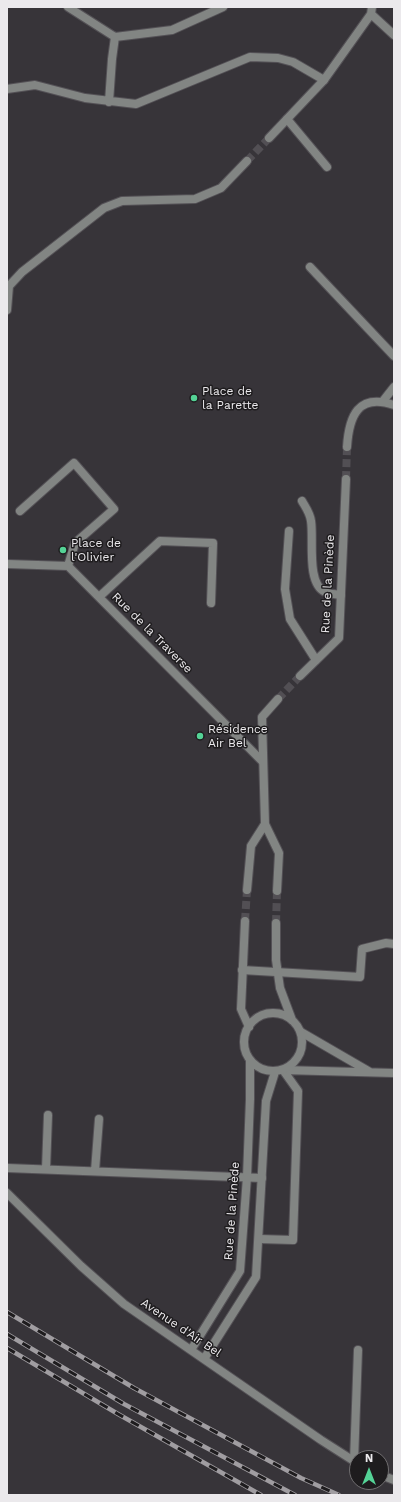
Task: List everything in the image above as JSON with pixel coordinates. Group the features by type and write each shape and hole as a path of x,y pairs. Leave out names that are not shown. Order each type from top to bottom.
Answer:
{"street":[{"path":"68,7 114,37 172,30 223,7"},
{"path":"269,138 324,80 371,10 394,35"},
{"path":"109,102 114,37"},
{"path":"7,89 35,85 85,98 136,104 250,57 278,58 293,62 324,80"},
{"path":"287,119 327,167"},
{"path":"7,310 9,286 22,272 104,208 122,201 196,199 221,188 247,160"},
{"path":"310,267 394,356"},
{"path":"383,401 394,388"},
{"path":"347,447 348,429 355,412 366,402 383,401 394,405"},
{"path":"7,564 68,566 76,543 114,509 74,464 20,511"},
{"name":"Rue de la Pinède","path":"300,676 339,638 346,479"},
{"path":"302,501 309,512 311,522 313,573 317,586 325,592 341,595"},
{"path":"289,531 285,589 290,619 316,660"},
{"path":"98,597 160,541 213,543 211,602"},
{"name":"Rue de la Traverse","path":"68,566 262,761"},
{"path":"277,891 279,853 265,824 262,761 262,717 278,699"},
{"path":"247,890 251,846 265,824"},
{"path":"244,921 241,1009 249,1027 259,1017 265,1014 280,1013 292,1020"},
{"path":"276,923 277,972 280,988 292,1020 301,1032 371,1072"},
{"path":"242,970 360,977 362,949 386,943 394,944"},
{"name":"Rue de la Pinède","path":"191,1350 240,1271 247,1177 250,1099 250,1060 245,1049 244,1038 249,1027"},
{"path":"204,1359 256,1277 266,1101 279,1071 293,1064 300,1054 303,1043 301,1032"},
{"path":"250,1060 265,1070 394,1073"},
{"path":"259,1239 293,1240 298,1091 279,1071"},
{"path":"46,1170 48,1115"},
{"path":"95,1171 98,1119"},
{"path":"7,1168 262,1178"},
{"name":"Avenue d'Air Bel","path":"7,1193 81,1266 124,1304 321,1440 349,1458"},
{"path":"356,1450 358,1350"}],"tunnel":[{"path":"247,161 269,138"},
{"path":"346,479 347,447"},
{"path":"278,699 300,676"},
{"path":"245,921 247,890"},
{"path":"276,923 277,891"}],"railway":[{"path":"7,1312 134,1388 301,1478 339,1495"},
{"path":"7,1334 124,1404 295,1495"},
{"path":"7,1348 118,1414 261,1495"}],"place":[{"name":"Place de la Parette","path":"194,398"},
{"name":"Place de l'Olivier","path":"63,550"},
{"name":"Résidence Air Bel","path":"200,736"}]}
